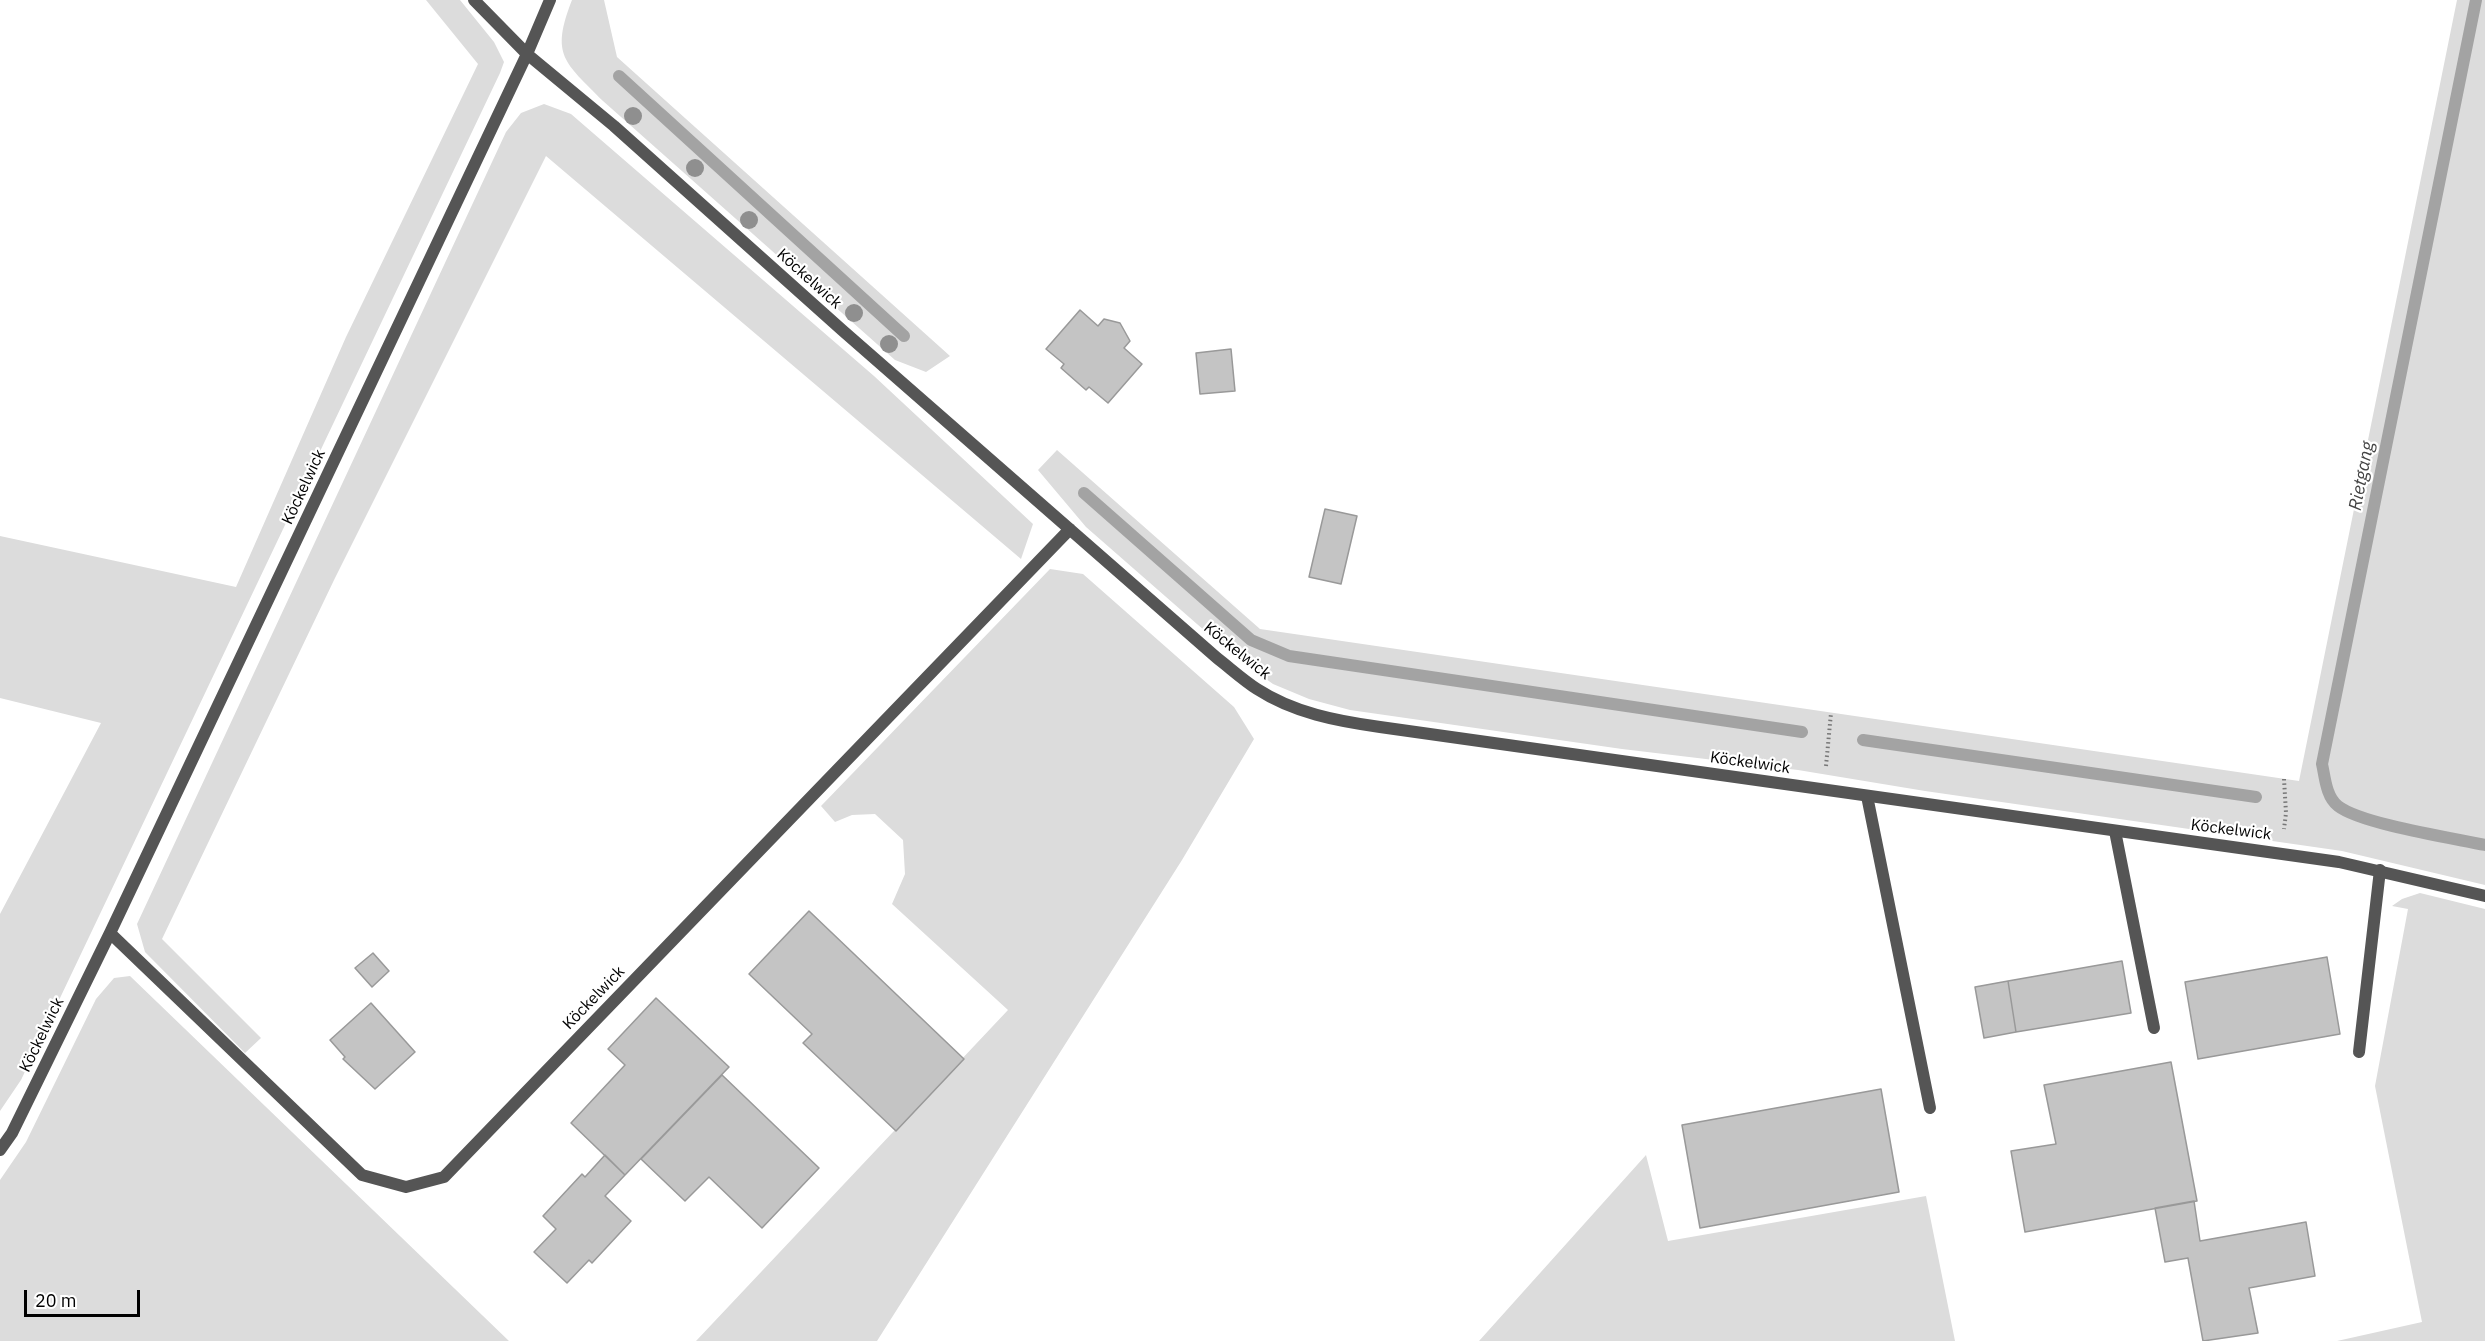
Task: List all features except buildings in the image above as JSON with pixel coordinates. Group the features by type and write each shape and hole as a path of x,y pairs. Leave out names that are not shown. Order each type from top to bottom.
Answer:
{"street":[{"name":"Köckelwick","path":"474,0 527,54 614,126 842,330 1217,658 1257,689 1308,712 1336,721 1380,728 2280,853 2380,870 2485,896"},
{"name":"Köckelwick","path":"0,1150 12,1133 110,933 527,54 550,0"},
{"name":"Köckelwick","path":"110,933 362,1175 406,1187 444,1177 1070,529"},
{"path":"1868,796 1930,1108"},
{"path":"2115,831 2154,1028"},
{"path":"2359,1052 2380,870"}],"path":[{"path":"1824,790 1831,712"},
{"path":"2280,853 2286,813 2284,779"}],"shaded area":[{"path":"426,0 460,0 494,42 504,62 500,73 21,1080 0,1111 0,914 101,723 0,698 0,536 236,587 346,337 478,64"},
{"path":"572,0 604,0 617,57 950,356 926,372 895,360 603,101 579,77 565,57 562,34"},
{"path":"2457,0 2485,0 2485,885 2342,851 1925,791 1798,770 1622,749 1350,710 1309,699 1273,684 1229,652 1086,527 1038,470 1057,450 1260,629 2299,781"},
{"path":"544,104 571,114 874,376 1033,524 1021,559 546,156 335,578 162,939 261,1038 245,1053 145,952 137,924 506,132 521,113"},
{"path":"1050,569 1083,574 1234,707 1254,739 1182,860 877,1341 696,1341 1008,1010 892,904 905,874 903,840 875,814 852,815 835,822 821,806"},
{"path":"2420,893 2485,909 2485,1341 2337,1341 2422,1322 2375,1086 2408,909 2392,906 2402,899"},
{"path":"130,976 509,1341 0,1341 0,1180 26,1142 96,999 114,978"},
{"path":"1646,1155 1668,1241 1926,1196 1955,1341 1479,1341"}],"waterway":[{"name":"Rietgang","path":"2476,0 2322,764 2331,797 2338,806 2350,813 2386,824 2485,845"},
{"path":"619,76 904,336"},
{"path":"1084,493 1251,640 1289,656 1802,732"},
{"path":"1863,740 2256,797"}]}
